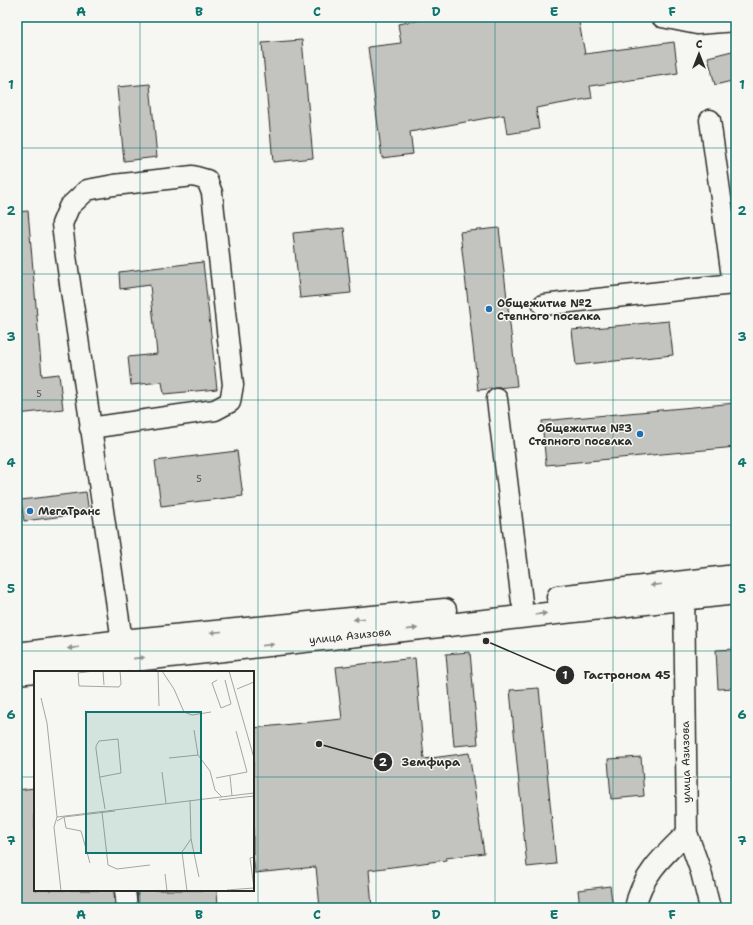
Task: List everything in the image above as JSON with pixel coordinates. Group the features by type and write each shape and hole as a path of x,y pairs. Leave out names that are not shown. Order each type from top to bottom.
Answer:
{"main road":[{"name":"улица Азизова","path":"17,673 102,660 684,590 736,576"},
{"name":"улица Азизова","path":"17,654 102,660 122,641 522,602 684,590 736,593"}],"lane":[{"path":"662,17 697,24 736,22"},
{"path":"543,305 735,285 710,120"},
{"path":"90,428 215,410 230,402 233,386 212,193 207,180 193,176 87,190 69,207 62,224 90,428 122,641"},
{"path":"497,399 522,602"},
{"name":"улица Азизова","path":"684,590 687,833 701,872 710,908"},
{"path":"635,908 638,894 654,865 687,833"},
{"path":"125,891 127,908"}],"building":[{"path":"437,17 578,17 585,54 674,42 678,73 590,86 592,98 536,108 539,129 507,134 504,115 410,132 413,154 382,158 368,47 401,43 398,24"},
{"path":"302,40 313,158 273,162 262,43"},
{"path":"736,50 736,80 715,85 708,57"},
{"path":"150,84 157,157 124,161 117,87"},
{"path":"28,211 42,376 59,374 63,409 17,414 17,212"},
{"path":"344,228 351,293 300,298 293,233"},
{"name":"Общежитие №2 Степного поселка","path":"499,228 517,386 478,390 460,232"},
{"path":"203,262 217,389 164,394 162,382 131,385 128,357 157,354 150,285 120,289 119,272"},
{"path":"669,321 673,355 576,365 572,330"},
{"name":"Общежитие №3 Степного поселка","path":"736,403 736,447 546,465 542,421"},
{"path":"237,451 243,496 161,506 155,461"},
{"path":"86,492 89,513 24,521 21,500"},
{"path":"736,649 736,688 718,689 716,650"},
{"path":"470,652 478,744 454,746 446,654"},
{"path":"415,658 424,759 469,753 484,853 446,858 446,860 369,870 372,908 320,908 316,867 255,873 254,728 342,719 336,667"},
{"path":"539,688 556,864 527,867 510,690"},
{"path":"641,757 644,796 611,799 608,759"},
{"path":"34,788 34,891 114,891 115,908 19,908 17,890 17,790"},
{"path":"610,886 613,908 580,908 578,890"},
{"path":"137,891 217,891 218,908 138,908"}],"place":[{"name":"Общежитие №2 Степного поселка","path":"489,309"},
{"name":"Общежитие №3 Степного поселка","path":"640,434"},
{"name":"МегаТранс","path":"30,511"},
{"name":"Гастроном 45","path":"486,641"},
{"name":"Земфира","path":"319,744"}]}
